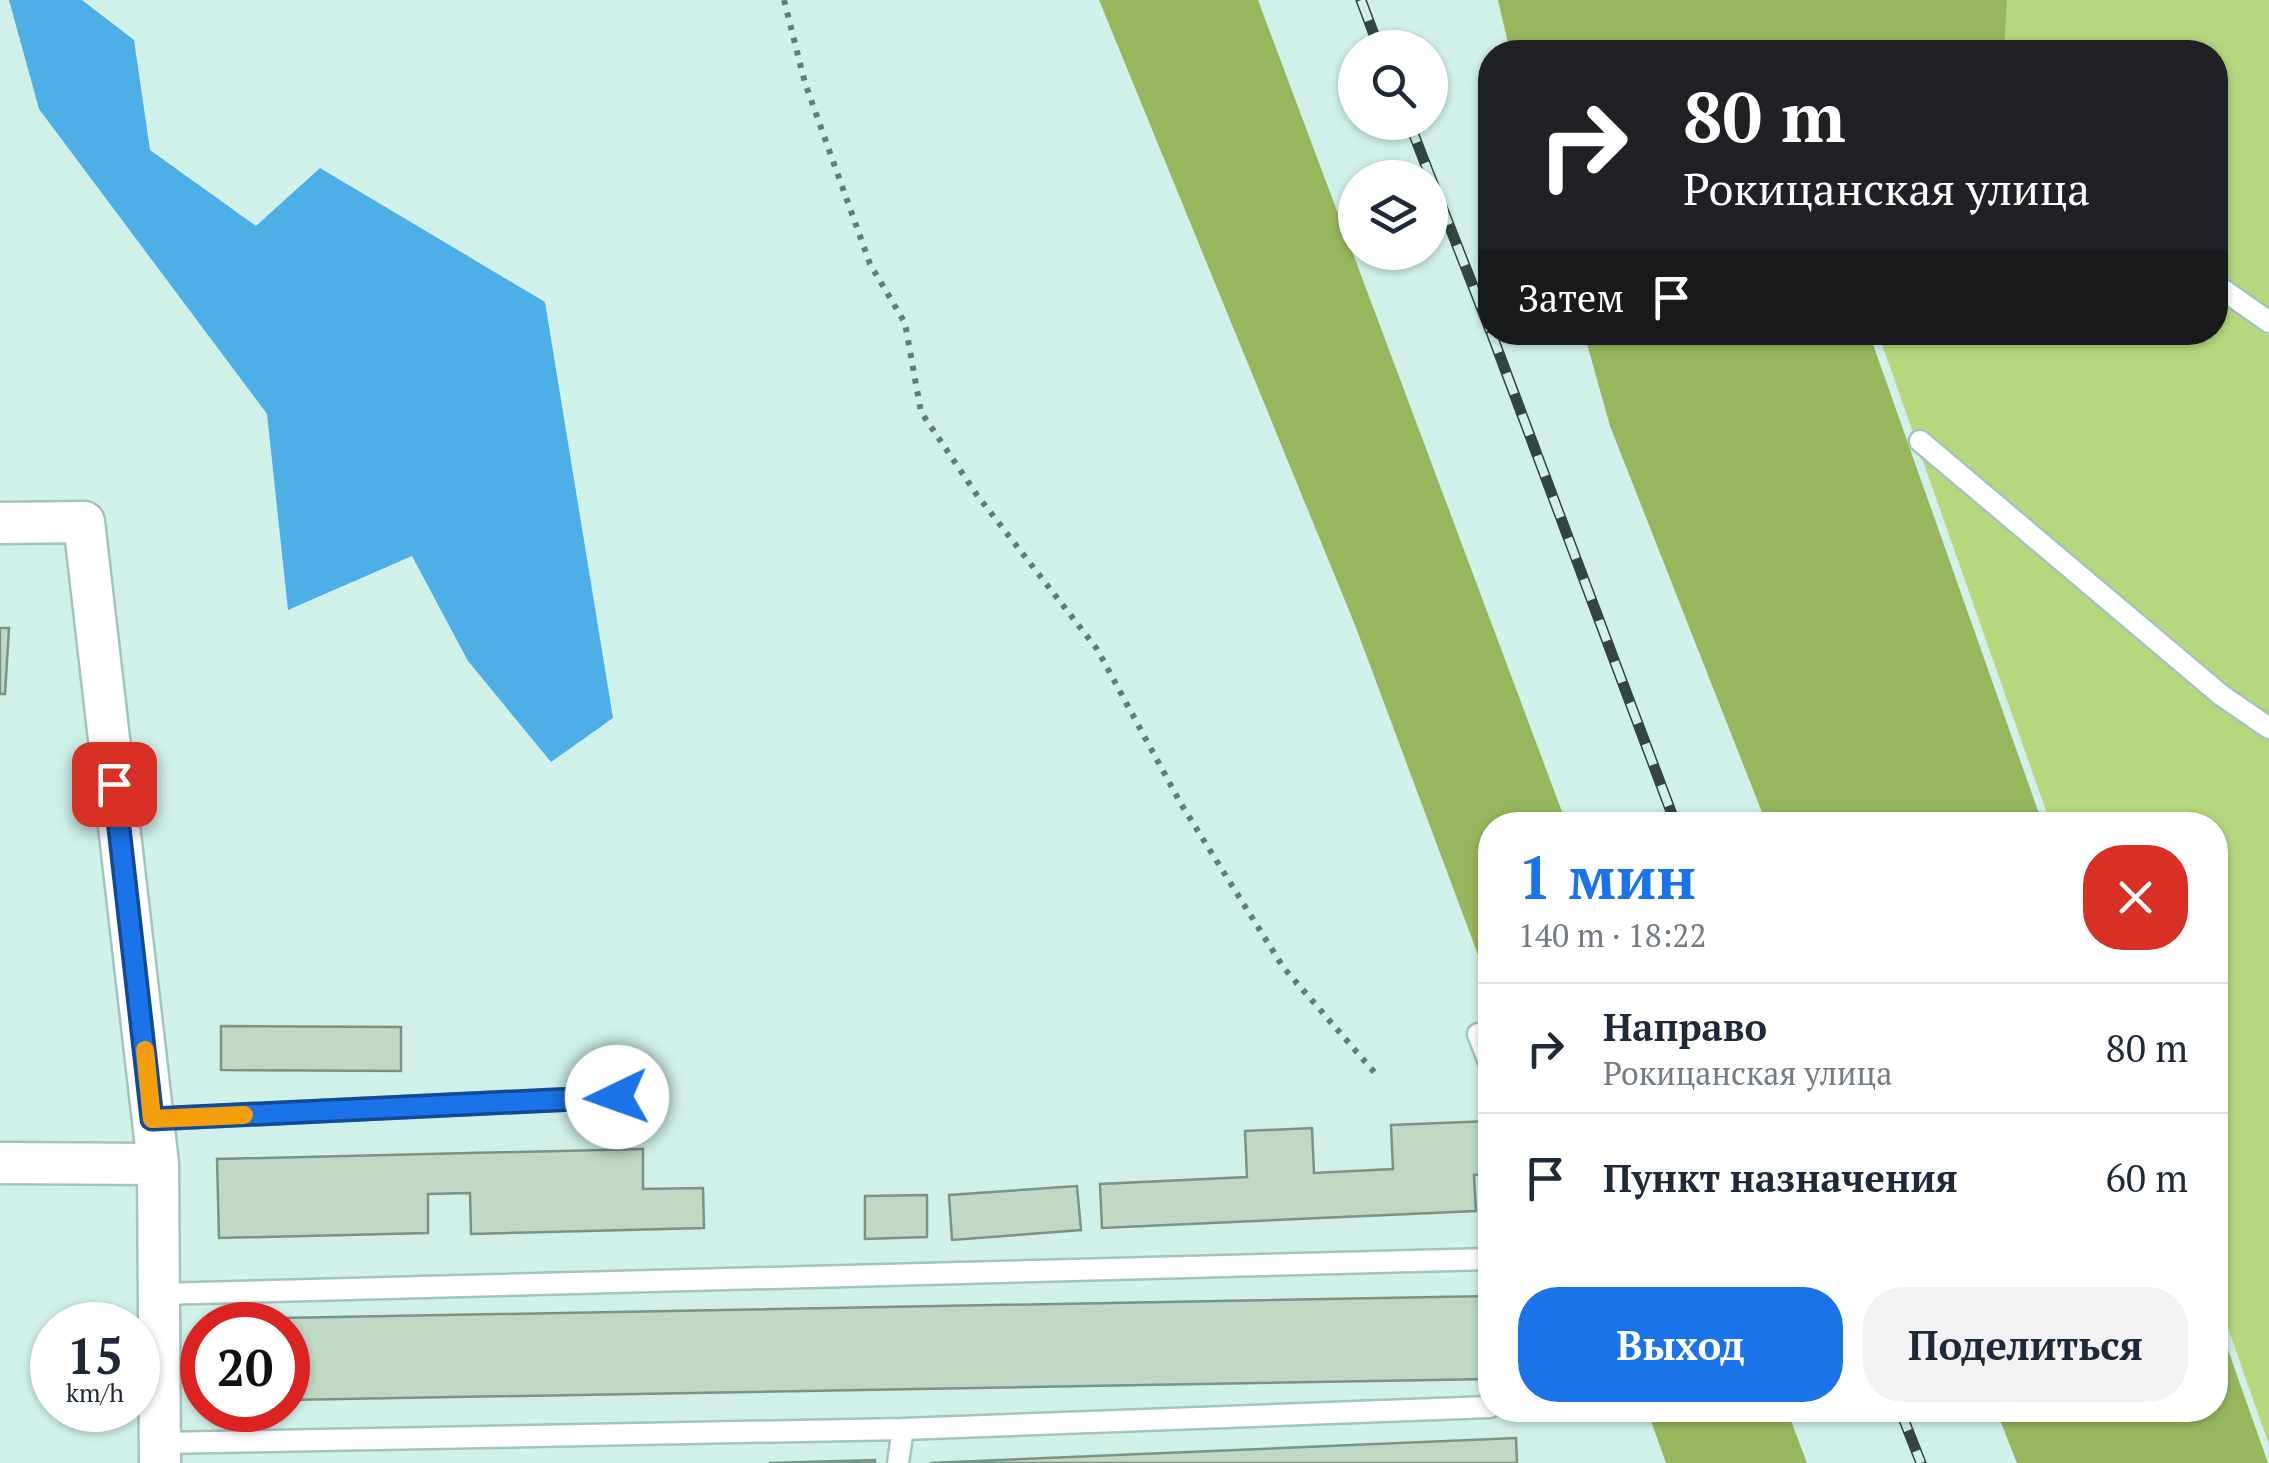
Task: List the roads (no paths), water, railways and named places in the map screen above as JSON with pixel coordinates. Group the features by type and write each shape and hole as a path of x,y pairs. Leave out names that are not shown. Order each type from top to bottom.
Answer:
{"street":[{"path":"0,523 84,522 158,1164 160,1453"},
{"path":"0,1163 158,1164"}],"lane":[{"path":"2228,293 2269,322"},
{"path":"1920,441 2221,695 2269,728"},
{"path":"152,1119 617,1097"},
{"path":"159,1294 1478,1259"},
{"path":"160,1453 1478,1407"},
{"path":"898,1463 903,1429"}],"water":[{"path":"9,0 82,0 134,40 150,150 256,226 320,168 545,302 613,718 551,762 468,661 412,556 288,610 267,414 39,109"}],"railway":[{"path":"1361,0 1372,30"},
{"path":"1416,140 1478,299"},
{"path":"1496,345 1671,812"},
{"path":"1905,1422 1921,1463"}]}
